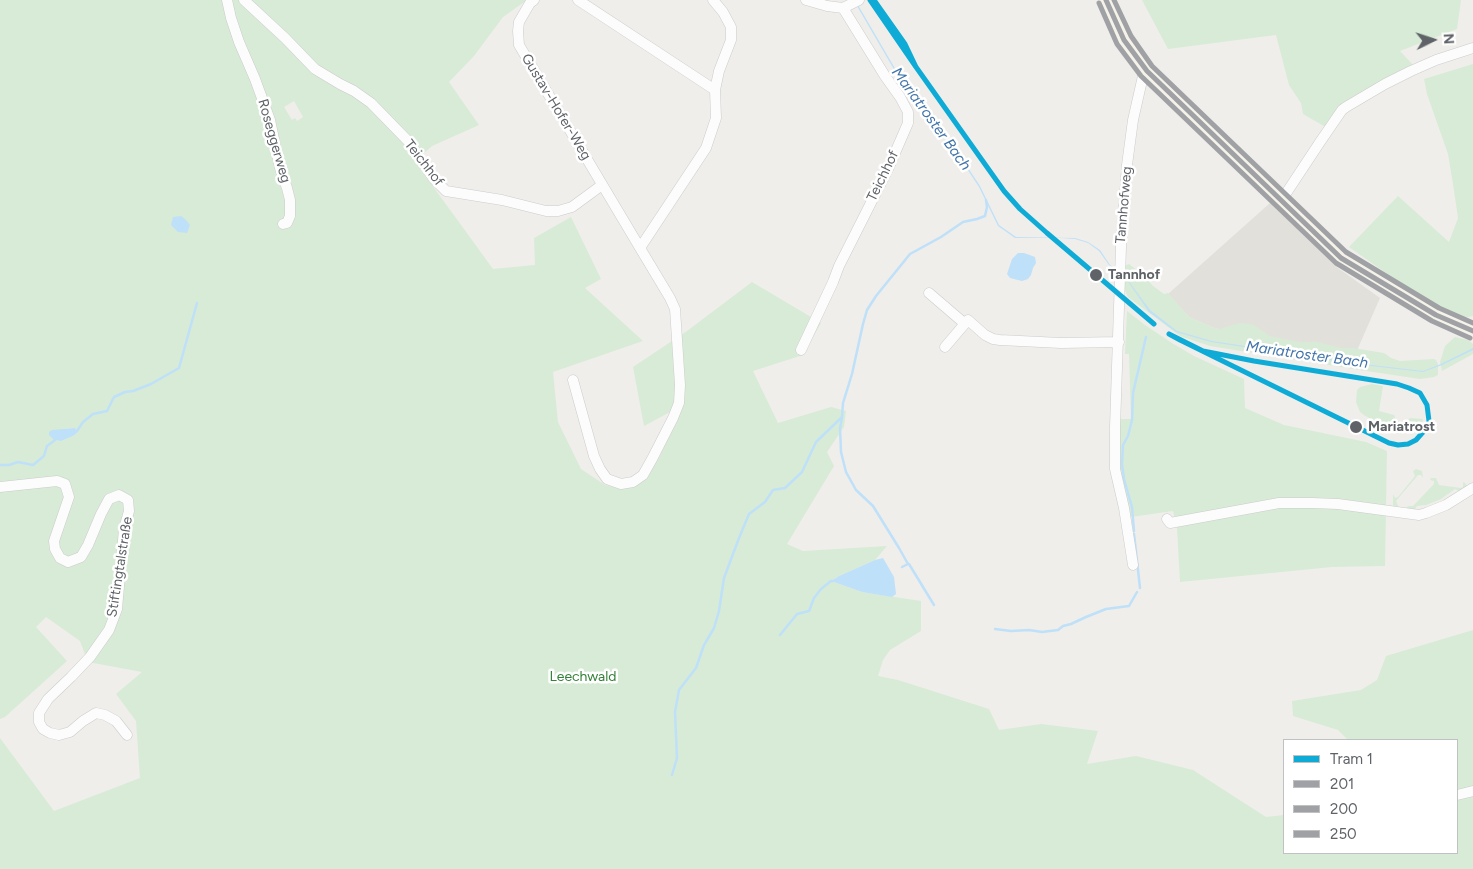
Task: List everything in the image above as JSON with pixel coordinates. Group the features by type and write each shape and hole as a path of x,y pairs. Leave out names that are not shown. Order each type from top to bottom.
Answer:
{"main road":[{"path":"1106,0 1124,40 1147,70 1341,258 1436,315 1470,328"}],"street":[{"name":"Roseggerweg","path":"227,0 239,42 270,120 280,168 288,188 290,216 287,223 283,224"},
{"name":"Teichhof","path":"244,0 315,69 371,103 408,141 434,179 446,190 502,200 546,211 558,211 572,207 602,185"},
{"name":"Gustav-Hofer-Weg","path":"534,0 530,3 519,22 520,45 602,185"},
{"path":"578,0 715,90"},
{"path":"640,248 706,148 716,118 715,90 719,72 731,40 732,27 713,0"},
{"path":"806,0 827,6 846,6 859,0"},
{"name":"Teichhof","path":"801,350 839,266 888,169 908,123 908,112 885,76 846,6"},
{"path":"1281,201 1342,110 1411,71 1436,60 1473,48"},
{"name":"Tannhofweg","path":"1133,565 1124,508 1115,469 1120,288 1127,165 1133,120 1143,76 1147,70"},
{"path":"573,380 594,456 600,469 607,479 621,484 633,482 643,475 679,403 680,385 675,309 602,185"},
{"path":"929,293 968,323 993,339 1061,343 1119,342"},
{"path":"945,347 968,323"},
{"name":"Stiftingtalstraße","path":"0,487 57,481 65,484 69,497 54,541 55,549 60,558 68,562 81,557 88,546 100,514 109,499 119,495 128,500 129,510 124,529 117,608 109,630 86,662 48,698 39,712 39,722 43,729 50,733 59,735 70,732 83,721 96,714 105,715 116,721 127,735"},
{"path":"1167,519 1170,523 1279,503 1338,504 1419,515 1446,505 1473,488"},
{"path":"1458,795 1473,791"}],"shaded area":[{"path":"1270,203 1338,268 1380,298 1355,355 1214,328 1189,317 1168,294"}],"green space":[{"name":"Leechwald","path":"0,0 527,0 503,17 474,56 449,82 479,125 432,146 416,163 493,269 535,265 534,238 571,217 601,279 585,288 643,341 553,372 558,422 581,469 605,485 621,489 640,483 659,458 683,405 644,426 633,367 687,331 752,282 821,323 803,355 753,371 778,423 831,407 846,411 844,427 827,452 834,466 787,544 803,551 887,546 875,560 831,581 862,592 921,601 921,631 890,650 883,660 878,676 898,680 989,709 999,730 1041,724 1098,731 1087,764 1136,756 1193,770 1266,817 1283,815 1283,854 1458,854 1458,739 1347,739 1338,730 1293,716 1292,701 1361,690 1377,680 1386,656 1473,630 1473,869 0,869 0,738 54,811 140,778 136,721 116,694 142,672 88,662 80,641 46,617 36,627 67,661 5,717 0,719","holes":["294,101 303,117 297,121 295,118 292,120 284,107","74,428 77,433 61,441 55,440 64,429"]},
{"path":"1142,0 1461,0 1457,29 1400,51 1414,66 1346,107 1329,129 1303,114 1301,103 1289,85 1276,35 1168,49"},
{"path":"1473,64 1473,316 1463,318 1419,296 1349,247 1398,196 1449,242 1458,218 1453,184 1448,154 1427,94 1424,79"},
{"path":"1129,264 1153,286 1164,294 1168,293 1189,317 1214,328 1221,329 1241,323 1254,325 1270,336 1299,342 1317,342 1342,348 1384,353 1400,361 1434,359 1438,364 1438,375 1420,379 1360,370 1210,346 1180,336 1128,297 1123,286 1124,266"},
{"path":"1127,311 1145,325 1194,356 1244,379 1245,408 1284,425 1366,442 1387,451 1385,566 1332,567 1180,582 1177,528 1173,511 1131,517 1119,468 1120,419 1131,419 1129,354 1125,354"},
{"path":"1455,337 1468,340 1473,344 1473,354 1442,371 1440,362 1445,346"},
{"path":"1372,384 1383,386 1379,411 1394,415 1396,420 1400,422 1406,422 1410,418 1423,419 1422,422 1414,429 1399,434 1392,432 1360,412 1356,402 1357,390 1360,387"},
{"path":"1416,469 1422,471 1423,478 1421,475 1418,475 1396,501 1398,506 1394,507 1393,494 1395,498 1398,497 1415,476 1413,471"},
{"path":"1431,478 1436,478 1439,485 1461,488 1463,487 1463,482 1467,489 1461,492 1455,489 1441,499 1426,505 1417,506 1415,509 1419,511 1407,509 1408,506 1413,506 1434,484 1434,481 1430,480"}],"water":[{"name":"Mariatroster Bach","path":"858,5 900,77 941,127 980,186 999,225 1016,237 1075,238 1088,242 1100,250 1110,265 1127,279 1150,310 1177,331 1212,341 1363,364 1423,371 1473,348 1473,350 1423,372 1363,365 1211,342 1176,332 1149,312 1127,280 1109,265 1099,251 1088,243 1075,239 1061,238 1015,238 998,226 979,187 940,128 899,78"},
{"path":"181,216 190,225 187,233 178,232 171,225 173,217"},
{"path":"1018,253 1035,257 1036,263 1028,279 1022,281 1010,278 1007,274 1012,259"},
{"path":"75,428 77,433 61,441 54,440 49,435 49,432 52,430"},
{"path":"883,558 894,577 896,594 892,597 862,592 831,581 875,560"}],"waterway":[{"path":"672,775 677,758 675,712 679,690 696,668 704,645 714,628 719,611 724,578 749,514 765,502 773,490 785,488 802,472 816,442 842,417 843,403 852,374 863,324 867,310 876,296 910,254 963,222 985,216 986,200"},
{"path":"74,432 93,414 107,411 114,397 151,384 179,368 197,303"},
{"path":"1134,531 1132,507 1122,464 1123,445 1128,436 1132,420 1133,393 1146,337"},
{"path":"842,418 840,428 841,452 846,472 856,490 873,506 899,548 908,564 902,567"},
{"path":"0,465 18,462 33,465 44,456 47,446 55,440"},
{"path":"1134,534 1140,588"},
{"path":"909,564 934,605"},
{"path":"780,635 797,614 809,611 814,598 821,589 833,581"},
{"path":"995,629 1042,632 1058,630 1063,626 1106,609 1129,606 1137,592"}],"tram line":[{"name":"1","path":"870,0 916,67"},
{"name":"1","path":"874,0 905,44 916,67"},
{"name":"1","path":"916,67 1004,191"},
{"name":"1","path":"916,67 1004,191"},
{"name":"1","path":"1004,191 1020,209 1047,233"},
{"name":"1","path":"1047,233 1154,324"},
{"name":"1","path":"1047,233 1154,324"},
{"name":"1","path":"1169,334 1203,351 1397,384 1409,388 1420,393 1427,405 1429,421 1424,431 1416,440 1408,444 1398,445 1389,443 1180,340 1169,334"}],"transit line":[{"name":"201","path":"1106,0 1124,40 1147,71 1341,258 1436,315 1473,331"},
{"name":"250","path":"1114,0 1131,36 1152,66 1346,252 1439,308 1473,323"},
{"name":"200","path":"1099,3 1117,44 1141,76 1336,263 1432,321 1470,338"}],"place":[{"name":"Tannhof","path":"1096,275"},
{"name":"Mariatrost","path":"1356,427"}]}
